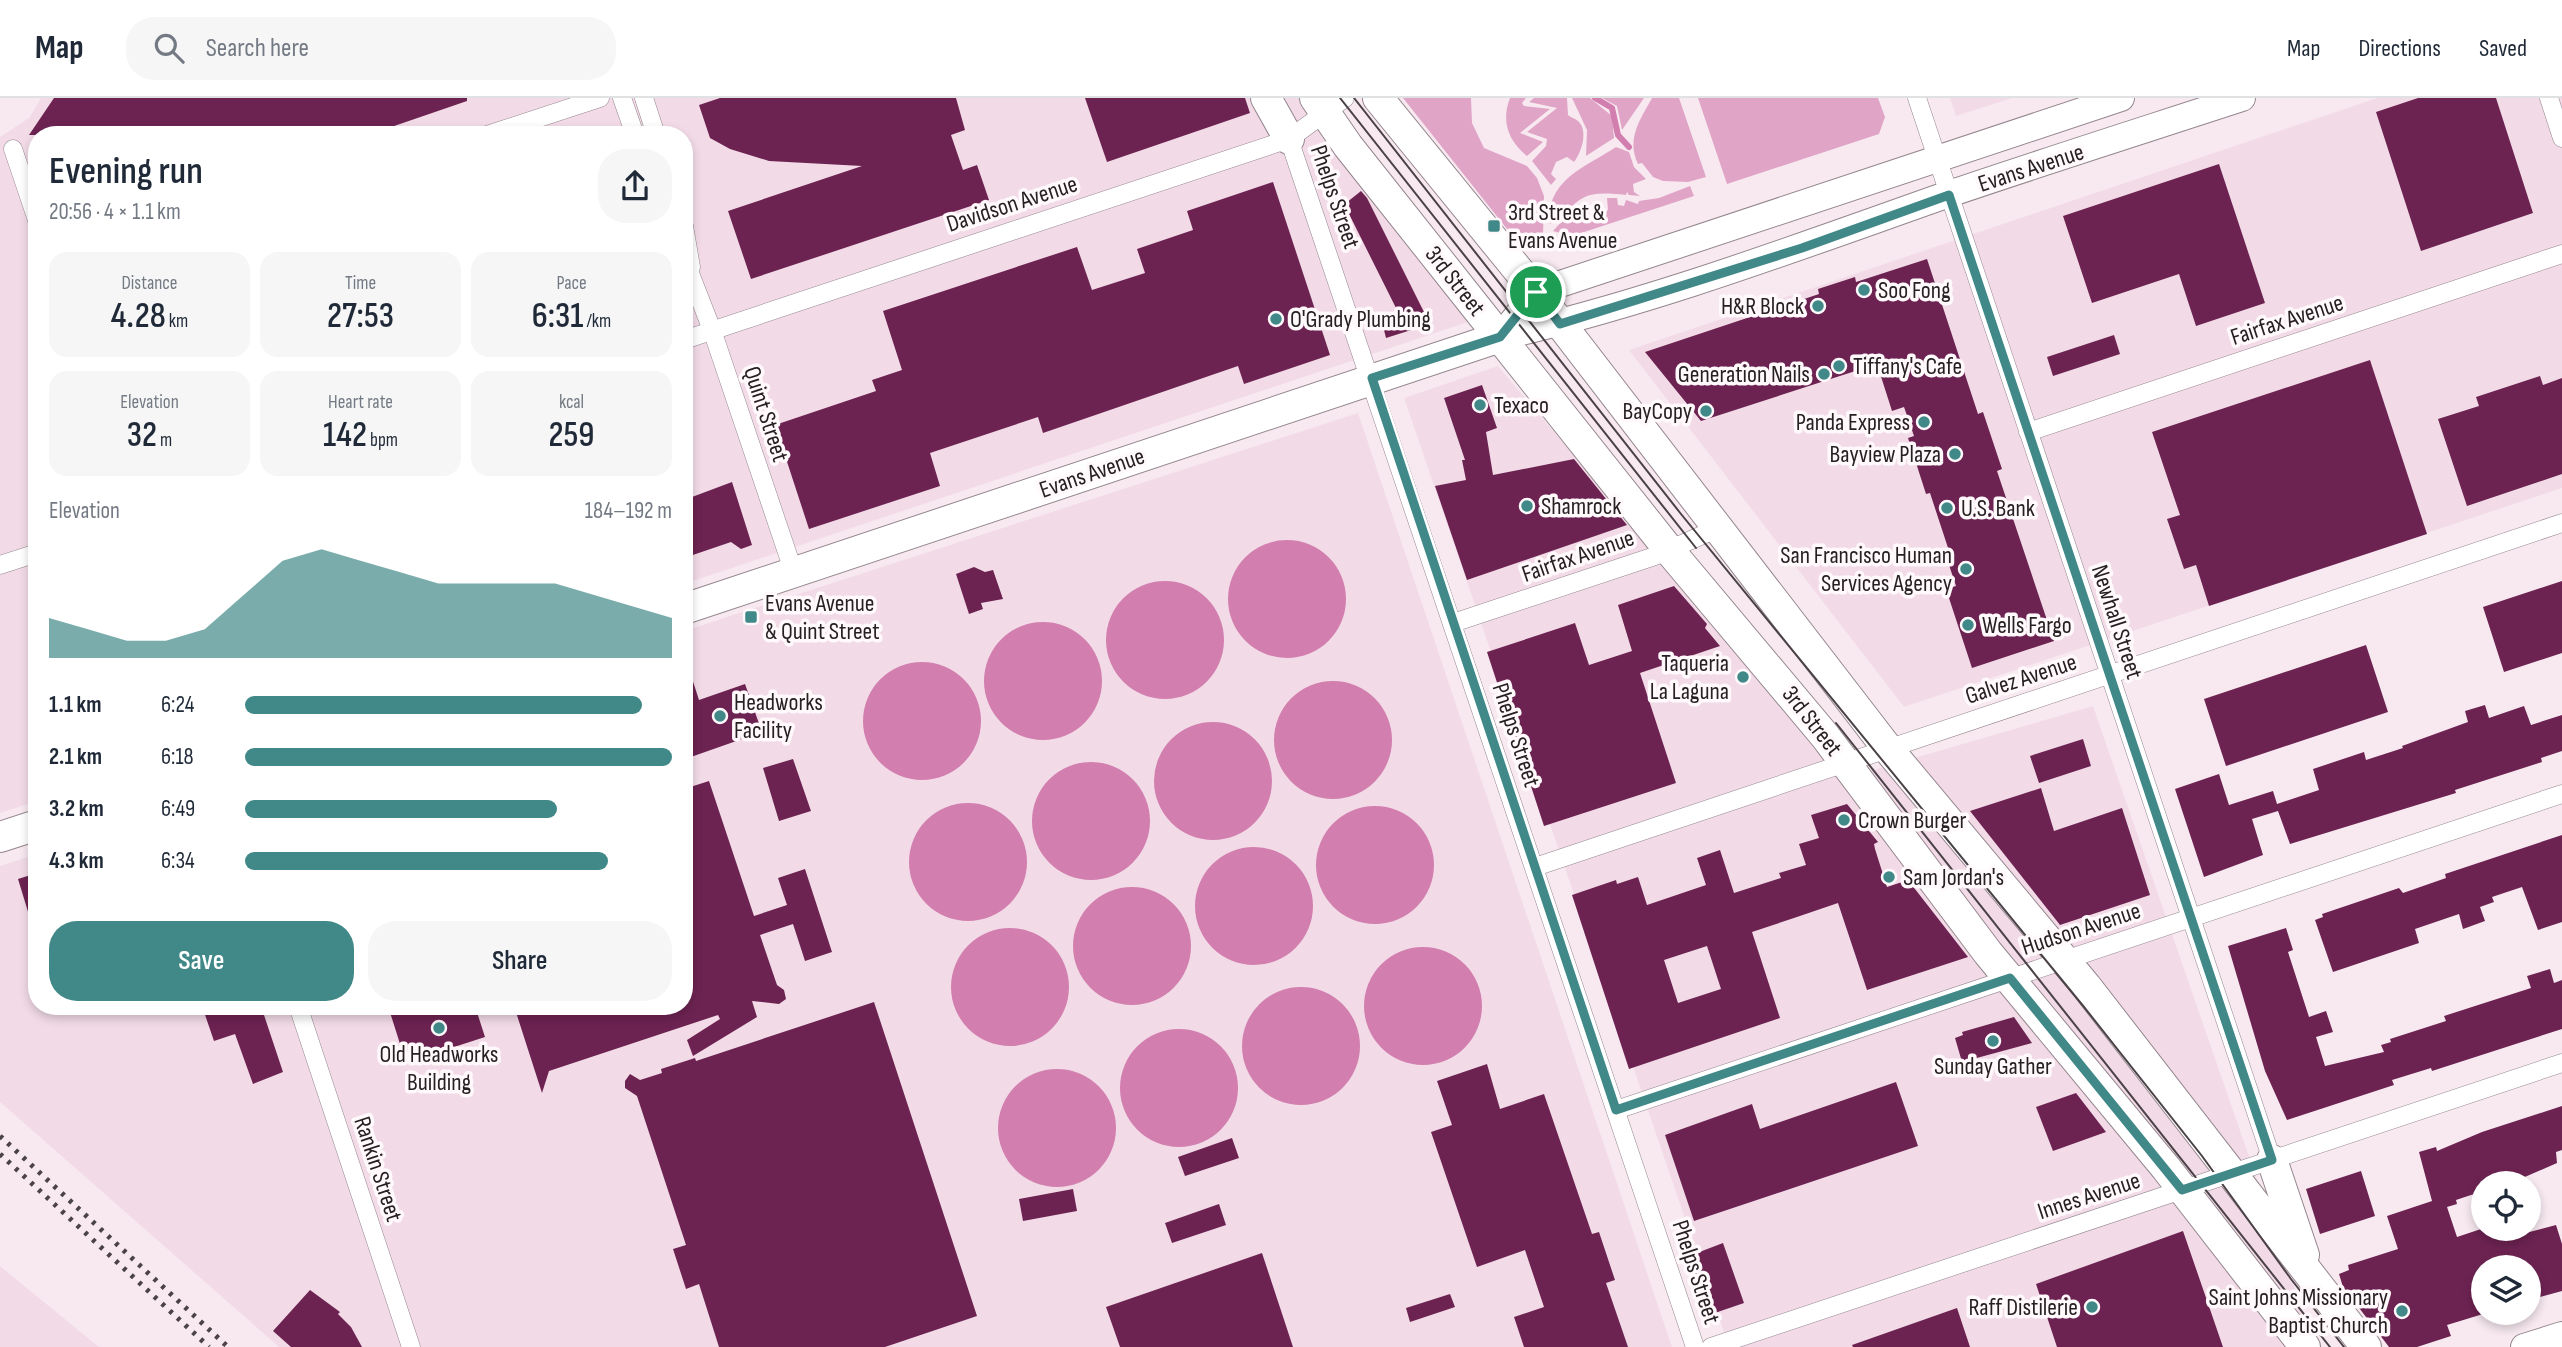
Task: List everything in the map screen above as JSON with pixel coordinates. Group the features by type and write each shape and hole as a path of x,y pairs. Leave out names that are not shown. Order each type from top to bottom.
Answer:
{"main road":[{"path":"1265,98 1289,139"},
{"name":"3rd Street","path":"1378,98 1536,292 1888,749 2064,960 2366,1347"},
{"name":"Evans Avenue","path":"1536,292 2121,98"},
{"name":"Evans Avenue","path":"693,607 1372,378 1500,337 1560,324 1802,248 1949,195 2242,98"},
{"name":"3rd Street","path":"1328,103 1500,337 1669,550 1746,638 2010,978 2305,1347"},
{"path":"1500,337 1536,292"},
{"path":"0,837 28,828"},
{"path":"2272,1160 2312,1279"},
{"path":"2524,1347 2562,1335"}],"street":[{"path":"514,126 600,98"},
{"path":"622,98 632,126"},
{"path":"643,98 653,126"},
{"name":"Newhall Street","path":"1917,98 2189,919 2272,1160"},
{"path":"2549,98 2562,138"},
{"name":"Davidson Avenue","path":"693,337 1289,139 1328,103"},
{"name":"Phelps Street","path":"1289,139 1372,378 1695,1347"},
{"path":"13,149 28,193"},
{"name":"Fairfax Avenue","path":"2028,432 2562,254"},
{"name":"Quint Street","path":"693,278 794,573"},
{"name":"Galvez Avenue","path":"1535,867 2562,523"},
{"name":"Fairfax Avenue","path":"1453,623 1669,550 1716,529"},
{"path":"0,565 28,556"},
{"name":"Hudson Avenue","path":"1616,1110 2562,794"},
{"name":"Rankin Street","path":"301,1015 411,1347"},
{"name":"Innes Avenue","path":"1711,1347 2562,1063"}],"shaded area":[{"path":"41,98 1310,98 1480,318 693,581 693,126 28,126 28,804 0,813 0,137 29,118"},
{"path":"1403,98 1471,98 1472,123 1484,148 1527,166 1537,178 1544,196 1543,236 1511,234"},
{"path":"1510,98 1526,98 1522,103 1524,106 1550,109 1520,133 1543,142 1527,156 1515,144 1508,130 1506,115"},
{"path":"1534,98 1567,98 1568,115 1578,121 1583,130 1583,142 1577,158 1574,162 1567,157 1556,162 1551,174 1556,179 1551,185 1532,161 1546,146 1547,139 1527,132 1557,108 1529,102"},
{"path":"1572,98 1590,98 1612,116 1614,138 1586,156 1587,130"},
{"path":"1602,98 1644,98 1622,130 1617,106"},
{"path":"1652,98 1679,98 1706,177 1688,182 1663,181 1653,177 1642,163 1638,164 1633,146 1634,138"},
{"path":"1698,98 1878,98 1885,117 1879,134 1727,184"},
{"path":"1950,98 2012,98 1956,116"},
{"path":"2377,98 2562,98 2562,488 1904,707 1629,350"},
{"path":"1616,147 1629,152 1634,167 1646,179 1633,184 1634,192 1640,196 1629,195 1627,192 1626,195 1589,195 1550,224 1550,209 1561,186 1570,176"},
{"path":"1690,186 1694,196 1572,236 1553,231 1574,208 1579,218 1593,218 1608,210 1607,198 1617,198 1618,205 1624,206 1626,200 1638,204 1639,201 1659,198"},
{"path":"1498,366 1577,459 1628,525 1849,777 2093,706 2315,1347 1729,1347 1404,398"},
{"path":"1358,413 1672,1347 279,1347 0,1102 0,866 28,857 28,1015 693,1015 693,628"},
{"path":"1287,540 1309,545 1329,557 1341,577 1346,599 1341,621 1329,641 1309,653 1287,658 1265,653 1245,641 1233,621 1228,599 1233,577 1245,557 1265,545"},
{"path":"1165,581 1187,586 1207,598 1219,618 1224,640 1219,662 1207,682 1187,694 1165,699 1143,694 1123,682 1111,662 1106,640 1111,618 1123,598 1143,586"},
{"path":"1043,622 1065,627 1085,639 1097,659 1102,681 1097,703 1085,723 1065,735 1043,740 1021,735 1001,723 989,703 984,681 989,659 1001,639 1021,627"},
{"path":"922,662 944,667 964,679 976,699 981,721 976,743 964,763 944,775 922,780 900,775 880,763 868,743 863,721 868,699 880,679 900,667"},
{"path":"1333,681 1355,686 1375,698 1387,718 1392,740 1387,762 1375,782 1355,794 1333,799 1311,794 1291,782 1279,762 1274,740 1279,718 1291,698 1311,686"},
{"path":"1213,722 1236,727 1255,739 1267,758 1272,781 1267,804 1255,823 1236,835 1213,840 1190,835 1171,823 1159,804 1154,781 1159,758 1171,739 1190,727"},
{"path":"1091,762 1113,767 1133,779 1145,799 1150,821 1145,843 1133,863 1113,875 1091,880 1069,875 1049,863 1037,843 1032,821 1037,799 1049,779 1069,767"},
{"path":"968,803 990,808 1010,820 1022,840 1027,862 1022,884 1010,904 990,916 968,921 946,916 926,904 914,884 909,862 914,840 926,820 946,808"},
{"path":"1375,806 1397,811 1417,823 1429,843 1434,865 1429,887 1417,907 1397,919 1375,924 1353,919 1333,907 1321,887 1316,865 1321,843 1333,823 1353,811"},
{"path":"1254,847 1276,852 1296,864 1308,884 1313,906 1308,928 1296,948 1276,960 1254,965 1232,960 1212,948 1200,928 1195,906 1200,884 1212,864 1232,852"},
{"path":"1132,887 1155,892 1174,904 1186,923 1191,946 1186,969 1174,988 1155,1000 1132,1005 1109,1000 1090,988 1078,969 1073,946 1078,923 1090,904 1109,892"},
{"path":"1010,928 1032,933 1052,945 1064,965 1069,987 1064,1009 1052,1029 1032,1041 1010,1046 988,1041 968,1029 956,1009 951,987 956,965 968,945 988,933"},
{"path":"1423,947 1445,952 1465,964 1477,984 1482,1006 1477,1028 1465,1048 1445,1060 1423,1065 1401,1060 1381,1048 1369,1028 1364,1006 1369,984 1381,964 1401,952"},
{"path":"1301,987 1323,992 1343,1004 1355,1024 1360,1046 1355,1068 1343,1088 1323,1100 1301,1105 1279,1100 1259,1088 1247,1068 1242,1046 1247,1024 1259,1004 1279,992"},
{"path":"1179,1029 1201,1034 1221,1046 1233,1066 1238,1088 1233,1110 1221,1130 1201,1142 1179,1147 1157,1142 1137,1130 1125,1110 1120,1088 1125,1066 1137,1046 1157,1034"},
{"path":"1057,1069 1079,1074 1099,1086 1111,1106 1116,1128 1111,1150 1099,1170 1079,1182 1057,1187 1035,1182 1015,1170 1003,1150 998,1128 1003,1106 1015,1086 1035,1074"},
{"path":"0,1266 99,1347 0,1347"}],"building":[{"path":"54,98 467,98 467,101 394,126 35,126"},
{"path":"720,98 956,98 965,130 951,135 963,170 977,165 989,200 751,279 728,211 862,166 769,161 730,149 710,138 699,105"},
{"path":"1085,98 1245,98 1250,113 1107,162"},
{"path":"2418,98 2496,98 2533,213 2421,251 2376,112"},
{"path":"2219,164 2265,303 2196,326 2179,274 2092,303 2063,216"},
{"path":"1273,182 1330,355 1244,384 1238,366 1043,433 1038,417 930,453 940,486 809,529 775,425 876,391 872,380 902,370 883,311 1077,247 1092,290 1145,273 1137,249 1193,230 1187,211"},
{"path":"1361,191 1367,198 1430,324 1386,338 1382,322 1400,316 1346,208 1346,203"},
{"name":"Bayview Plaza","path":"1927,259 1978,414 1983,412 2002,469 1997,471 2054,641 1972,668 1946,589 1956,586 1947,559 1951,557 1930,493 1926,494 1908,438 1914,436 1904,407 1892,411 1877,364 1701,421 1645,352 1819,294 1818,289 1855,277 1856,282"},
{"path":"2114,335 2120,354 2053,376 2047,357"},
{"path":"2370,360 2427,534 2209,606 2196,565 2184,569 2167,519 2180,515 2152,432"},
{"path":"2540,376 2543,385 2562,378 2562,474 2467,506 2438,419 2479,406 2476,397"},
{"name":"Shamrock","path":"1482,385 1497,428 1486,432 1493,475 1574,459 1627,525 1467,580 1435,486 1466,480 1462,460 1465,460 1444,398"},
{"path":"732,482 752,545 741,549 731,542 693,555 693,497"},
{"path":"974,567 985,572 993,570 1003,599 981,603 983,609 969,614 956,574"},
{"path":"2562,581 2562,653 2504,672 2483,607"},
{"path":"1674,586 1707,624 1705,628 1720,646 1640,673 1676,783 1544,826 1487,652 1575,623 1589,665 1632,651 1618,605"},
{"path":"2366,645 2388,712 2226,766 2204,699"},
{"name":"Headworks Facility","path":"693,682 699,700 745,684 762,732 693,756"},
{"path":"2485,705 2489,718 2524,706 2531,725 2562,715 2562,751 2541,758 2542,762 2455,790 2456,793 2290,844 2278,811 2252,819 2263,855 2204,877 2175,789 2219,774 2229,805 2273,791 2277,804 2319,790 2313,769 2364,752 2366,760 2403,748 2402,746 2468,722 2465,711"},
{"path":"2083,739 2091,766 2039,783 2030,756"},
{"path":"793,759 811,811 779,821 763,768"},
{"path":"709,781 754,916 787,905 778,878 805,869 832,952 805,961 793,924 760,935 777,985 784,990 786,999 779,1004 752,1001 757,1017 693,1056 687,1040 720,1019 718,1015 549,1071 542,1093 517,1015 693,1015 693,786"},
{"path":"2041,788 2054,831 2122,808 2150,895 2060,925 1970,811"},
{"path":"1847,804 1878,842 1874,844 1875,849 1887,887 1908,880 1968,957 1867,990 1838,903 1752,932 1780,1018 1629,1069 1572,895 1616,880 1617,884 1638,877 1647,905 1706,885 1697,858 1720,850 1734,893 1781,878 1779,873 1806,865 1799,844 1819,838 1811,815","holes":["1707,946 1721,989 1678,1003 1664,960"]},
{"path":"2562,835 2562,922 2538,930 2522,887 2492,897 2494,902 2480,907 2485,921 2463,929 2459,914 2415,929 2419,943 2333,972 2315,920 2323,917 2322,914 2399,888 2403,893 2446,878 2445,874"},
{"path":"28,876 28,912 18,879"},
{"path":"2286,928 2293,950 2288,952 2309,1017 2326,1011 2333,1032 2316,1037 2325,1066 2384,1052 2381,1045 2391,1042 2390,1039 2446,1021 2444,1016 2531,988 2527,976 2550,969 2554,983 2562,980 2562,1029 2432,1071 2431,1068 2392,1080 2394,1085 2287,1120 2265,1071 2228,946"},
{"path":"874,1002 977,1316 885,1347 719,1347 699,1284 686,1289 673,1249 686,1245 637,1096 625,1088 625,1081 630,1074 640,1080 662,1073 661,1069 695,1058 696,1061"},
{"path":"205,1015 264,1015 283,1072 253,1084 235,1034 214,1041"},
{"name":"Old Headworks Building","path":"391,1015 478,1015 485,1037 417,1059 401,1047"},
{"name":"Sunday Gather","path":"2014,1017 2032,1043 1962,1062 1955,1038 1963,1035 1962,1032"},
{"path":"1487,1064 1500,1109 1544,1094 1592,1234 1599,1232 1615,1280 1606,1283 1628,1347 1524,1347 1514,1317 1544,1307 1525,1250 1477,1267 1431,1132 1452,1125 1437,1081"},
{"path":"1896,1082 1918,1146 1694,1221 1665,1135 1752,1104 1760,1129"},
{"path":"2076,1093 2106,1132 2053,1151 2036,1107"},
{"path":"2562,1106 2562,1150 2556,1152 2557,1163 2539,1171 2471,1171 2471,1195 2456,1200 2457,1204 2447,1207 2457,1237 2471,1232 2471,1241 2541,1241 2541,1229 2556,1225 2562,1244 2562,1291 2541,1297 2541,1255 2471,1255 2471,1318 2447,1325 2451,1336 2417,1347 2389,1347 2343,1287 2339,1274 2349,1270 2348,1265 2398,1249 2387,1216 2432,1201 2419,1152 2436,1147 2437,1151 2482,1132"},
{"path":"1232,1138 1239,1158 1185,1176 1178,1157"},
{"path":"2361,1171 2375,1216 2320,1234 2306,1189"},
{"path":"1073,1189 1077,1211 1023,1221 1019,1199"},
{"path":"1219,1204 1226,1225 1172,1243 1165,1223"},
{"path":"2183,1231 2223,1347 2057,1347 2036,1284"},
{"path":"1723,1243 1744,1303 1709,1315 1689,1256"},
{"path":"1262,1253 1293,1347 1120,1347 1106,1307"},
{"path":"310,1290 340,1312 338,1314 351,1327 362,1347 291,1347 273,1331"},
{"path":"1450,1294 1455,1307 1410,1322 1406,1308"},
{"path":"1957,1308 1970,1347 1852,1345"}],"waterway":[{"path":"1595,98 1612,108 1618,135 1629,147"}],"tram line":[{"path":"1340,98 1696,548"},
{"path":"1354,98 1681,514 2084,1007 2202,1156 2344,1347"},
{"path":"1836,723 2330,1347"}],"railway":[{"path":"0,1136 228,1347"},
{"path":"0,1154 209,1347"}],"place":[{"name":"3rd Street & Evans Avenue","path":"1494,226"},
{"name":"Soo Fong","path":"1864,290"},
{"name":"H&R Block","path":"1818,306"},
{"name":"O'Grady Plumbing","path":"1276,319"},
{"name":"Tiffany's Cafe","path":"1839,366"},
{"name":"Generation Nails","path":"1824,374"},
{"name":"Texaco","path":"1480,405"},
{"name":"BayCopy","path":"1706,411"},
{"name":"Panda Express","path":"1924,422"},
{"name":"Bayview Plaza","path":"1955,454"},
{"name":"Shamrock","path":"1527,506"},
{"name":"U.S. Bank","path":"1947,508"},
{"name":"San Francisco Human Services Agency","path":"1966,569"},
{"name":"Evans Avenue & Quint Street","path":"751,617"},
{"name":"Wells Fargo","path":"1968,625"},
{"name":"Taqueria La Laguna","path":"1743,677"},
{"name":"Headworks Facility","path":"720,716"},
{"name":"Crown Burger","path":"1844,820"},
{"name":"Sam Jordan's","path":"1889,877"},
{"name":"Old Headworks Building","path":"439,1028"},
{"name":"Sunday Gather","path":"1993,1041"},
{"name":"Raff Distilerie","path":"2092,1307"},
{"name":"Saint Johns Missionary Baptist Church","path":"2402,1311"}],"route":[{"path":"1949,195 2189,919 2272,1160 2182,1190 2010,978 1616,1110 1372,378 1500,337 1536,292 1560,324 1802,248 1949,195"}]}
